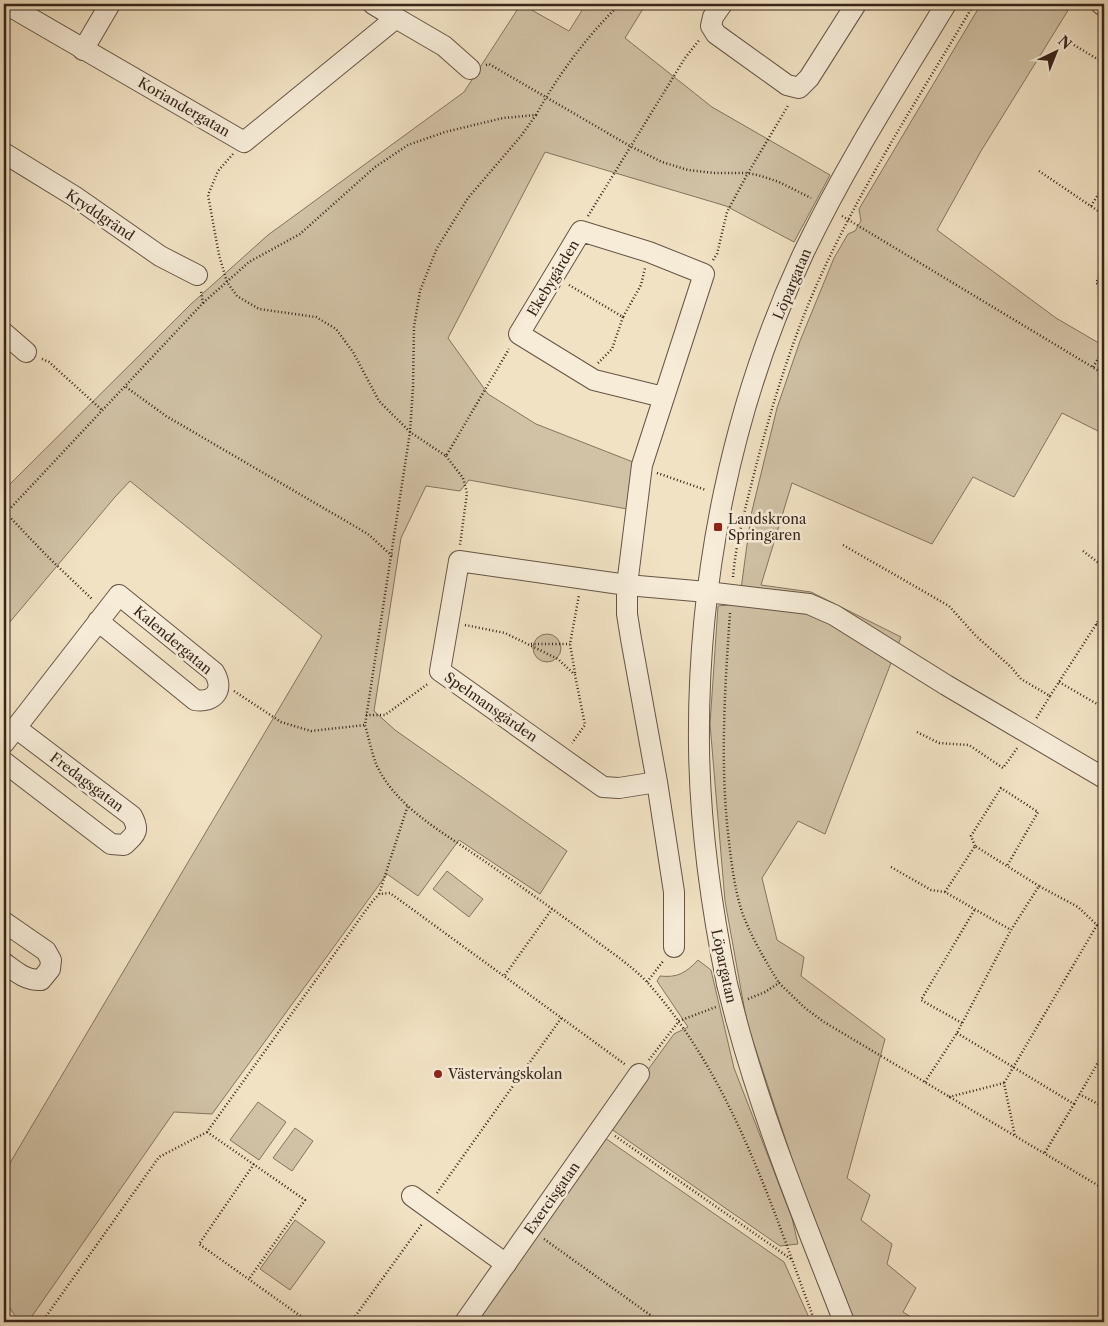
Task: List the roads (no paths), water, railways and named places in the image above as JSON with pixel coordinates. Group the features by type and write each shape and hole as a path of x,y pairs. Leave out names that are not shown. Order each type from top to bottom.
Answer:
{"street":[{"name":"Koriandergatan","path":"6,4 244,142 396,18"},
{"path":"83,50 110,4"},
{"path":"373,4 444,46 470,69"},
{"path":"722,4 713,17 711,26 716,34 787,85 799,88 809,78 856,4"},
{"name":"Löpargatan","path":"844,1322 776,1148 729,1013 727,984 708,877 703,830 699,748 701,665 707,592 718,527 733,456 756,374 791,282 827,207 946,4"},
{"name":"Kryddgränd","path":"4,153 74,196 160,256 197,276"},
{"name":"Ekebygården","path":"581,231 649,252 704,274 663,397 594,380 519,334 581,231"},
{"path":"4,333 26,352"},
{"path":"663,397 642,468 627,585 627,614 657,782 674,892 674,947"},
{"name":"Spelmansgården","path":"627,585 459,561 440,671 603,786 619,788 657,782"},
{"path":"627,585 809,604 834,615 946,685 1104,778"},
{"name":"Kalendergatan","path":"10,736 119,595 214,672 219,680 218,690 213,698 206,702 195,700 102,617"},
{"name":"Fredagsgatan","path":"4,762 111,844 124,845 136,834 137,825 132,816 10,736"},
{"path":"4,922 46,951 50,960 50,969 41,980 34,981 24,977 4,963"},
{"name":"Exercisgatan","path":"465,1322 639,1074"},
{"path":"412,1196 506,1264"}],"place":[{"name":"Landskrona Springaren","path":"718,527"},
{"name":"Västervångskolan","path":"438,1074"}]}
